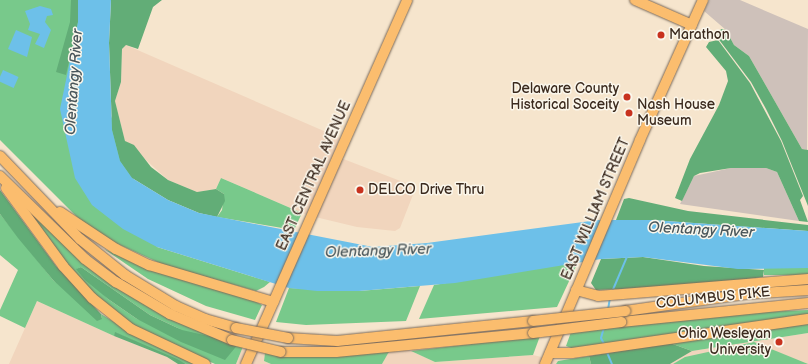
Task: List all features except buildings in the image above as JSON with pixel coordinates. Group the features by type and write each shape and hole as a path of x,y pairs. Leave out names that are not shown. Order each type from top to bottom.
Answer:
{"highway":[{"name":"EAST CENTRAL AVENUE","path":"246,364 407,0"},
{"path":"635,0 692,25"},
{"name":"EAST WILLIAM STREET","path":"545,364 612,206 703,0"},
{"path":"0,156 32,190 69,219 128,256 159,268 274,302"},
{"path":"0,177 58,260 92,298 141,335 205,364"},
{"name":"COLUMBUS PIKE","path":"0,177 70,245 116,282 170,314 232,340 281,352 336,352 428,344 808,303"},
{"name":"COLUMBUS PIKE","path":"32,190 80,239 125,275 176,306 205,319 236,328 288,338 337,341 433,333 625,311 746,294 808,290"},
{"path":"576,290 594,296 808,279"},
{"path":"550,353 605,348 808,318"}],"shaded area":[{"path":"709,0 740,0 808,29 807,150 802,149 749,56 734,45 726,30 704,11"},
{"path":"126,45 340,138 333,155 416,187 400,228 395,231 357,227 307,215 221,178 216,189 197,192 168,180 125,141 115,101 121,82 122,49"},
{"path":"731,168 766,168 777,172 799,221 680,204 694,176"},
{"path":"37,301 114,336 167,357 178,364 9,364"},
{"name":"Ohio Wesleyan University","path":"808,333 808,364 670,364 692,351"},
{"path":"244,344 265,353 264,361 271,364 236,364"},
{"path":"390,350 409,350 435,362 533,355 558,361 556,364 382,364"}],"green space":[{"path":"0,0 78,0 78,22 157,247 270,282 256,291 164,265 109,240 80,220 0,140"},
{"path":"71,0 78,0 78,22 66,75 56,72 70,22"},
{"path":"111,0 162,0 153,7 138,49 126,45 122,49 121,82 115,101 125,141 134,145 151,167 168,180 197,192 216,189 224,194 225,201 217,217 199,213 168,200 132,178 120,161 112,130 109,43"},
{"path":"721,29 726,30 734,45 749,56 802,149 808,150 808,206 782,141 766,109 751,82 717,37"},
{"path":"718,40 750,83 781,141 803,196 800,200 808,222 799,221 777,172 766,168 731,168 700,173 694,176 682,201 675,198 690,159 719,105 728,81 726,71 706,47 709,42"},
{"path":"221,178 302,213 294,230 217,217 222,210 224,194 216,189"},
{"path":"0,190 56,266 101,314 102,319 97,321 53,280 18,238 0,214"},
{"path":"629,198 688,211 808,225 808,231 652,220 616,220 624,199"},
{"path":"23,203 109,283 180,323 219,338 210,336 244,344 236,364 215,364 149,335 109,309 68,269","holes":["81,267 150,315 180,329 137,319 108,299 77,269"]},
{"path":"0,214 53,280 102,319 101,314 142,339 194,364 186,364 116,333 114,336 37,301 25,328 0,316 0,310 18,270 0,255"},
{"path":"104,249 145,267 251,299 262,305 255,320 206,306 148,279"},
{"path":"643,257 704,266 764,270 763,277 696,286 596,290 591,283 601,259"},
{"path":"578,262 557,307 419,319 434,285"},
{"path":"81,267 150,315 182,330 239,343 225,360 181,342 137,319 108,299 85,280 76,269"},
{"path":"764,268 808,268 808,275 764,275"},
{"path":"420,286 406,321 306,325 276,322 289,288 359,291"},
{"path":"808,310 808,315 574,349 566,346 571,332 763,312"},
{"path":"808,324 808,333 692,351 670,343"},
{"path":"115,332 186,364 178,364 167,357 114,336"},
{"path":"540,336 533,355 435,362 411,351"},
{"name":"Ohio Wesleyan University","path":"754,342 808,364 673,364 685,357"},
{"path":"670,343 692,351 670,364 591,364 589,356"},
{"path":"390,350 382,364 271,364 264,361 265,353"},
{"path":"589,356 591,364 556,364 558,361"}],"water":[{"name":"Olentangy River","path":"78,0 111,0 109,43 112,130 120,161 132,178 168,200 199,213 373,247 427,243 598,220 652,220 808,231 808,268 738,269 643,257 601,259 455,283 359,291 317,291 289,288 157,247 123,229 92,205 75,178 60,109 78,22"},
{"path":"40,6 51,9 53,15 47,16 45,22 51,30 44,48 35,44 40,34 28,30 30,24 25,11"},
{"path":"16,30 32,37 27,57 8,49"},
{"path":"3,70 19,77 14,88 0,82 0,77"}],"waterway":[{"path":"612,292 627,256"},
{"path":"608,310 610,298"},
{"path":"604,327 601,338 604,344"},
{"path":"606,350 612,364"}],"place":[{"name":"Marathon","path":"661,35"},
{"name":"Delaware County Historical Soceity","path":"627,97"},
{"name":"Nash House Museum","path":"629,113"},
{"name":"DELCO Drive Thru","path":"360,190"},
{"name":"Ohio Wesleyan University","path":"779,342"}]}
